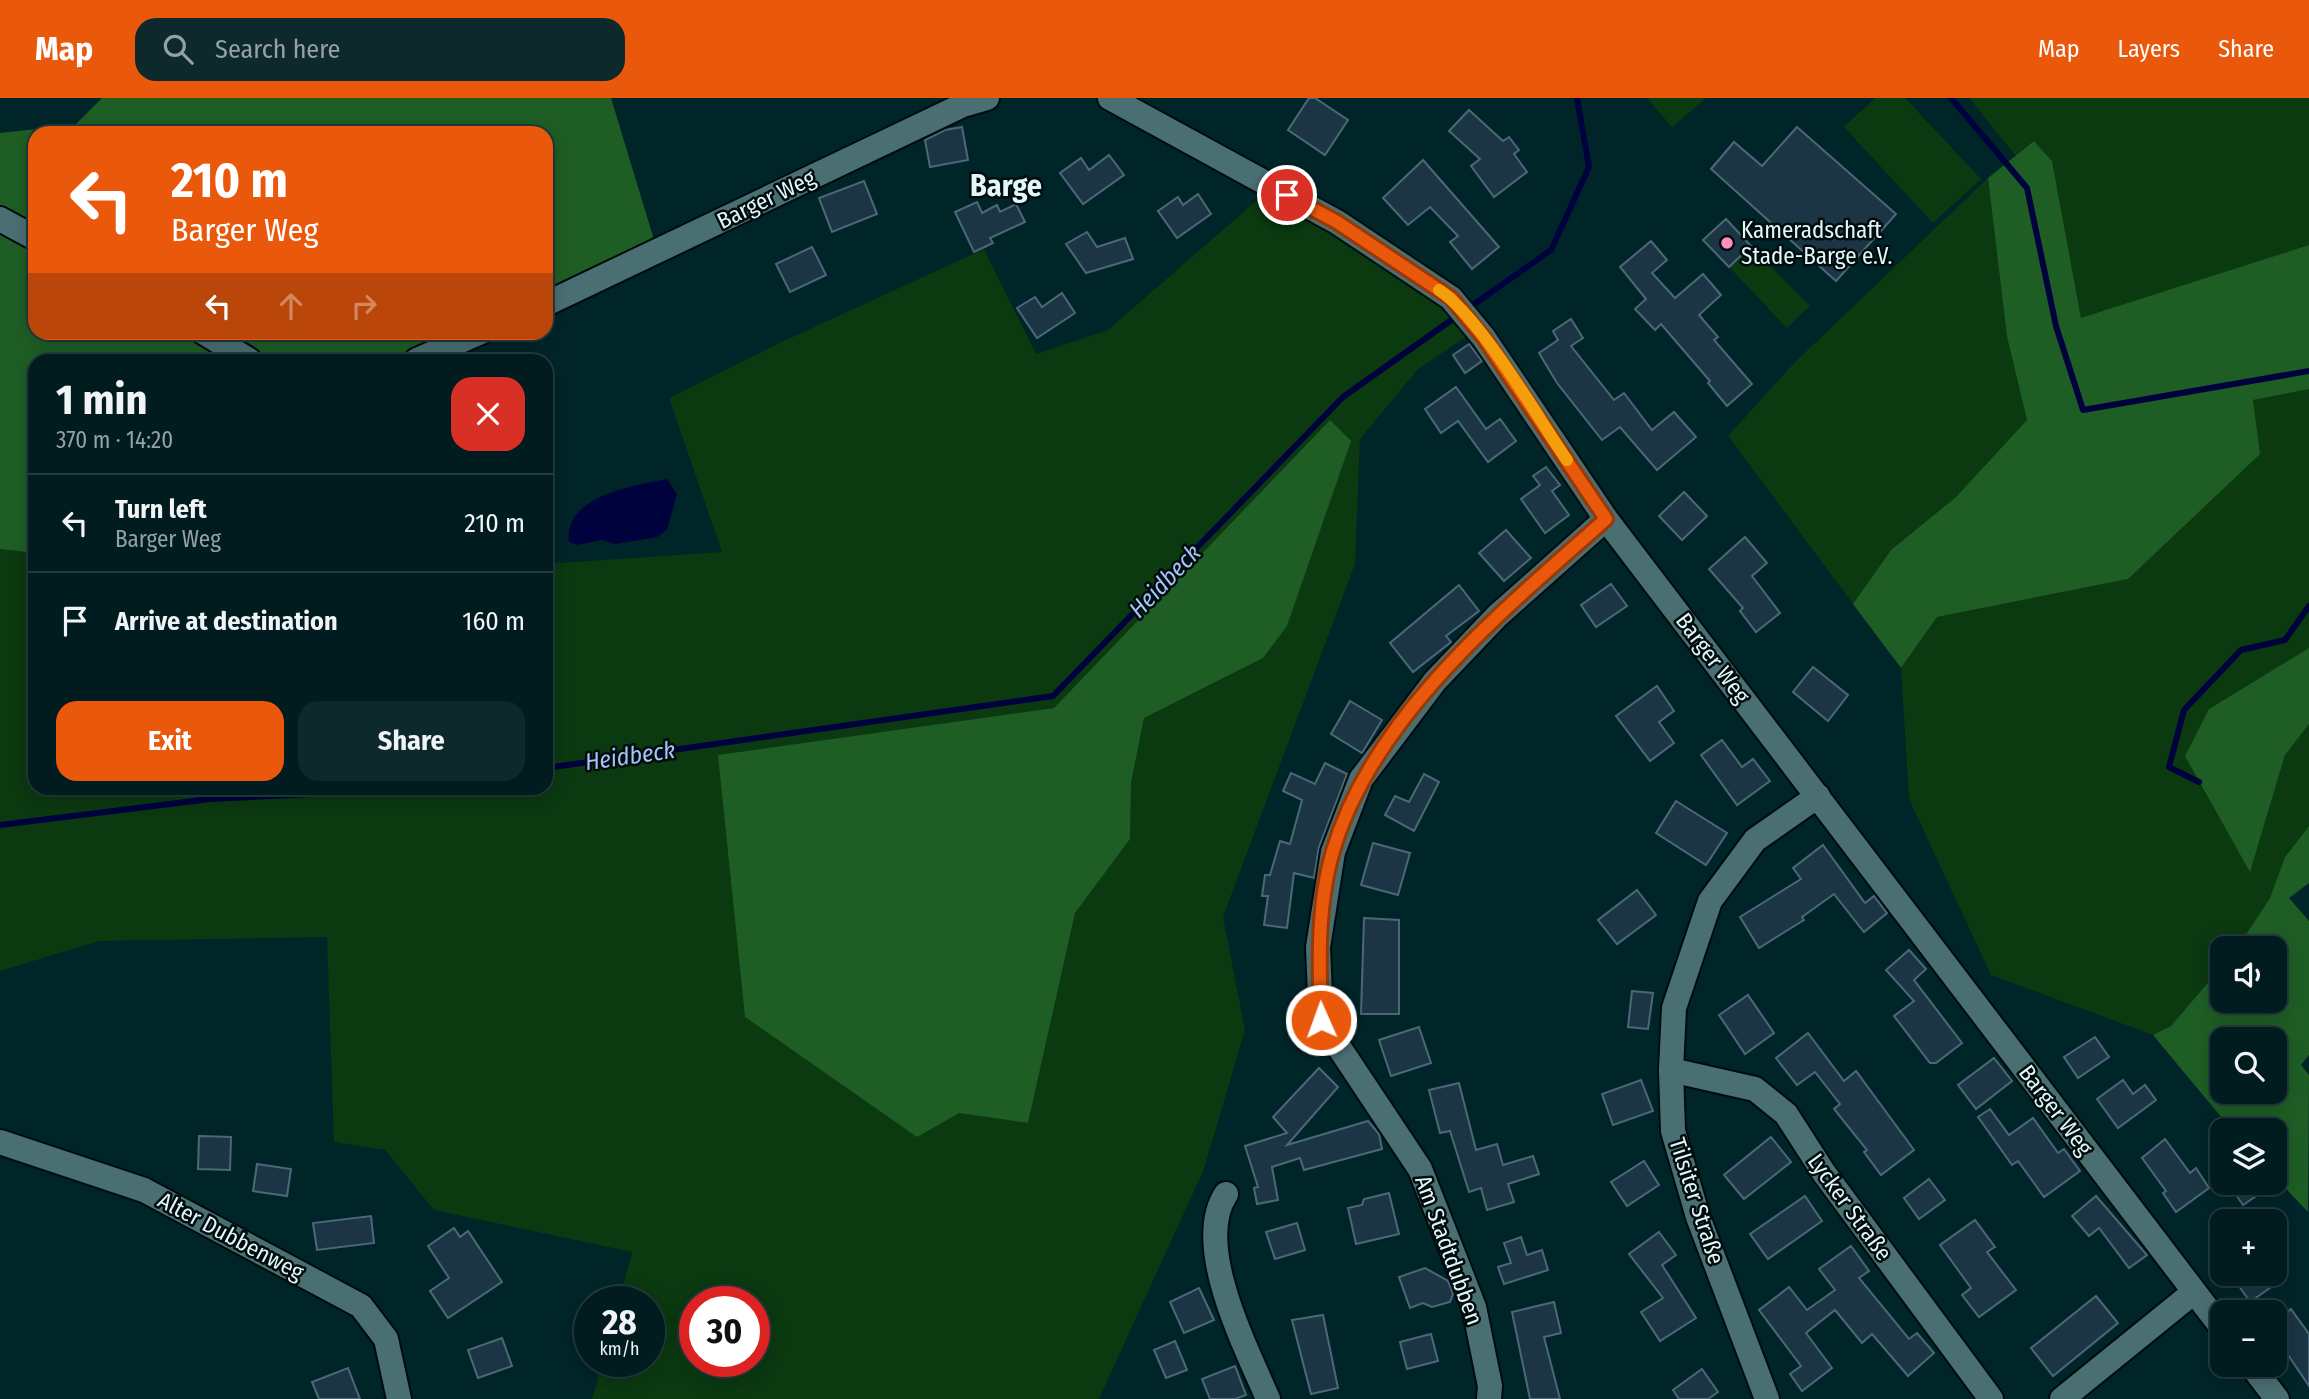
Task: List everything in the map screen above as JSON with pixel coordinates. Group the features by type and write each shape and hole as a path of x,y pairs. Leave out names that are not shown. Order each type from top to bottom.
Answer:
{"street":[{"name":"Barger Weg","path":"553,301 940,116 987,98"},
{"name":"Barger Weg","path":"1110,98 1337,222 1451,298 1484,338 1606,519 2210,1313"},
{"path":"0,219 28,233"},
{"path":"216,340 239,354"},
{"path":"431,354 463,340"},
{"name":"Am Stadtdubben","path":"1489,1399 1490,1386 1474,1307 1420,1169 1321,1020 1318,947 1333,852 1361,779 1435,681 1497,616 1606,519"},
{"name":"Tilsiter Straße","path":"1768,1399 1698,1217 1673,1131 1671,1070 1674,1009 1710,901 1755,840 1818,796"},
{"name":"Lycker Straße","path":"1671,1070 1755,1089 1786,1114 1824,1173 1991,1399"},
{"name":"Alter Dubbenweg","path":"0,1142 144,1190 361,1306 386,1339 399,1399"},
{"path":"1226,1194 1220,1203 1215,1240 1227,1300 1268,1399"},
{"path":"2062,1399 2194,1292"},
{"path":"2260,1377 2277,1399"}],"green space":[{"path":"102,98 611,98 655,243 553,293 553,126 66,126 75,125"},
{"path":"1647,98 1706,98 1672,127"},
{"path":"1875,98 1905,98 1981,179 1933,223 1844,127"},
{"path":"1969,98 2309,98 2309,245 2081,319 2052,161 2034,141 2016,156"},
{"path":"28,130 28,340 464,340 450,354 28,354 28,552 0,549 0,133"},
{"path":"2034,141 2052,161 2081,318 2309,245 2309,389 2253,400 2260,454 2128,579 1937,617 1901,668 1853,604 1891,550 1956,497 2027,420 2007,337 1988,178"},
{"path":"1283,172 1466,300 1485,324 1418,369 1360,439 1355,564 1223,917 1245,1030 1204,1169 1099,1399 592,1399 598,1377 665,1377 665,1286 623,1286 632,1252 434,1210 385,1150 334,1142 327,937 99,941 0,971 0,549 28,552 28,795 553,795 553,564 722,552 669,398 786,340 984,249 1036,354 1108,330 1256,201","holes":["1330,420 1350,441 1287,626 1263,658 1144,718 1131,783 1130,839 1075,913 1028,1123 959,1113 718,755 1054,708"]},
{"path":"1988,178 2007,337 2027,420 1956,497 1891,550 1853,604 1728,436 1795,362"},
{"path":"1751,246 1810,306 1787,328 1729,267"},
{"path":"2309,389 2309,648 2209,709 2250,871 2285,755 2309,724 2309,826 2285,857 2270,898 2245,936 2210,936 2210,980 2171,1026 2153,1035 1991,975 1909,799 1901,668 1937,617 2128,579 2253,400"},
{"path":"1330,420 1351,441 1287,626 1263,658 1144,718 1131,783 1130,839 1075,913 1028,1123 959,1113 917,1137 745,1017 718,755 1054,708"},
{"path":"2309,648 2309,724 2285,755 2250,872 2185,756 2209,709"},
{"path":"2309,826 2309,883 2289,898 2309,921 2309,1055 2301,1065 2309,1075 2308,1212 2287,1190 2287,1118 2222,1118 2210,1104 2287,1104 2287,1027 2210,1027 2210,1104 2153,1035 2171,1026 2210,980 2210,1013 2287,1013 2287,936 2245,936 2270,898 2285,857"}],"shaded area":[{"path":"667,479 677,494 667,530 657,537 615,544 602,540 577,545 569,542 570,526 577,514 588,504 619,490"}],"building":[{"path":"1309,98 1315,98 1348,120 1325,155 1288,130"},
{"path":"1469,110 1503,141 1509,137 1519,150 1514,154 1527,172 1494,197 1471,166 1480,159 1449,131"},
{"path":"962,127 968,160 930,167 925,140 945,130"},
{"path":"1797,127 1896,214 1836,281 1711,169 1734,142 1762,166"},
{"path":"1109,155 1124,175 1083,204 1060,173 1081,158 1089,170"},
{"path":"1423,160 1499,247 1472,269 1450,242 1458,236 1430,207 1408,225 1383,198"},
{"path":"864,181 877,214 832,232 819,198"},
{"path":"1198,194 1211,214 1177,238 1158,211 1178,197 1183,205"},
{"path":"977,202 982,213 997,205 1000,212 1016,204 1025,222 990,238 993,243 974,252 955,212"},
{"name":"Kameradschaft Stade-Barge e.V.","path":"1726,219 1751,246 1729,267 1703,240"},
{"path":"1087,232 1097,247 1125,238 1133,259 1086,273 1066,244"},
{"path":"1651,241 1667,260 1652,273 1675,298 1703,274 1721,295 1699,315 1718,337 1714,340 1752,384 1727,406 1708,383 1710,381 1661,324 1655,330 1635,309 1646,299 1620,267"},
{"path":"812,247 826,275 790,292 776,264"},
{"path":"1062,293 1075,313 1037,338 1017,308 1035,297 1042,307"},
{"path":"1571,319 1583,338 1571,346 1614,400 1624,393 1652,430 1674,412 1696,437 1657,470 1620,427 1602,440 1557,383 1539,353 1558,340 1553,331"},
{"path":"1469,344 1482,361 1465,373 1453,355"},
{"path":"1456,387 1486,429 1500,419 1516,441 1488,462 1458,421 1441,433 1425,409"},
{"path":"1546,467 1560,485 1552,491 1569,515 1545,533 1521,499 1540,485 1533,476"},
{"path":"1684,492 1707,516 1682,540 1659,516"},
{"path":"1506,530 1531,558 1504,581 1479,553"},
{"path":"1745,537 1767,563 1752,576 1780,613 1756,632 1740,611 1743,608 1709,569"},
{"path":"1611,584 1627,606 1596,627 1581,605"},
{"path":"1459,585 1479,611 1446,636 1451,642 1413,672 1390,643"},
{"path":"1813,667 1848,695 1828,721 1793,692"},
{"path":"1657,686 1674,711 1659,722 1674,743 1650,761 1616,716"},
{"path":"1350,701 1382,720 1362,753 1331,734"},
{"path":"1722,740 1742,767 1753,759 1770,781 1737,805 1701,755"},
{"path":"1325,763 1347,774 1319,847 1314,878 1294,873 1287,928 1264,925 1268,896 1262,896 1265,875 1270,875 1280,841 1290,844 1302,800 1283,791 1291,773 1315,784"},
{"path":"1424,774 1439,782 1414,831 1385,815 1395,796 1409,802"},
{"path":"1676,801 1727,833 1706,865 1656,833"},
{"path":"1373,843 1410,853 1398,895 1361,885"},
{"path":"1823,845 1865,903 1874,896 1887,913 1864,932 1834,894 1802,917 1804,920 1759,948 1740,917 1801,879 1793,868"},
{"path":"1637,890 1656,915 1617,944 1598,920"},
{"path":"1364,918 1399,920 1399,1014 1361,1014"},
{"path":"1909,950 1926,969 1914,980 1962,1043 1936,1063 1930,1063 1894,1016 1914,1001 1886,970"},
{"path":"1632,991 1653,993 1648,1029 1628,1027"},
{"path":"1748,995 1774,1033 1745,1054 1719,1015"},
{"path":"1419,1027 1431,1063 1391,1076 1379,1040"},
{"path":"1808,1033 1844,1081 1856,1071 1914,1150 1881,1175 1864,1152 1867,1150 1834,1109 1840,1104 1815,1072 1797,1085 1776,1058"},
{"path":"2095,1037 2109,1057 2078,1078 2064,1057"},
{"path":"1994,1058 2012,1081 1976,1109 1958,1085"},
{"path":"1319,1068 1338,1087 1287,1145 1368,1121 1379,1134 1382,1149 1304,1170 1300,1158 1272,1167 1278,1200 1257,1204 1254,1188 1258,1187 1245,1146 1287,1133 1273,1117"},
{"path":"1641,1080 1653,1111 1613,1125 1602,1094"},
{"path":"2123,1080 2133,1094 2145,1085 2156,1100 2118,1128 2097,1099"},
{"path":"1459,1083 1476,1150 1497,1144 1503,1165 1533,1156 1539,1174 1508,1184 1514,1202 1487,1210 1481,1188 1469,1192 1450,1131 1440,1133 1429,1090"},
{"path":"1990,1109 2009,1135 2033,1118 2058,1153 2064,1149 2080,1171 2044,1197 2018,1161 2012,1165 1978,1117"},
{"path":"199,1136 231,1137 230,1170 198,1169"},
{"path":"1771,1137 1791,1162 1744,1199 1724,1175"},
{"path":"2165,1139 2190,1173 2196,1168 2209,1188 2176,1212 2163,1193 2166,1191 2142,1158"},
{"path":"1644,1161 1659,1185 1627,1206 1611,1182"},
{"path":"257,1164 291,1169 287,1196 253,1191"},
{"path":"1929,1179 1945,1200 1919,1219 1904,1198"},
{"path":"1389,1193 1399,1234 1356,1244 1348,1208 1362,1205 1364,1199"},
{"path":"2236,1195 2258,1195 2243,1205"},
{"path":"1805,1196 1822,1221 1768,1259 1750,1234"},
{"path":"2096,1196 2147,1255 2129,1268 2099,1228 2089,1236 2072,1216"},
{"path":"371,1216 374,1243 317,1250 313,1223"},
{"path":"1975,1220 1995,1247 1987,1252 2016,1290 1979,1317 1962,1295 1971,1288 1940,1245"},
{"path":"1297,1223 1305,1250 1275,1259 1266,1232"},
{"path":"454,1228 460,1237 468,1231 502,1282 448,1318 430,1291 449,1278 428,1246"},
{"path":"1659,1232 1676,1255 1662,1265 1696,1318 1660,1341 1641,1312 1663,1298 1629,1254"},
{"path":"1521,1237 1527,1255 1542,1250 1548,1270 1504,1284 1498,1267 1511,1263 1504,1243"},
{"path":"1851,1246 1869,1271 1859,1278 1909,1339 1917,1333 1934,1353 1908,1376 1872,1334 1862,1343 1835,1310 1806,1333 1832,1368 1802,1391 1790,1374 1801,1366 1759,1310 1789,1287 1807,1310 1835,1290 1819,1269"},
{"path":"1425,1268 1448,1281 1453,1294 1450,1302 1432,1307 1423,1303 1410,1308 1399,1277"},
{"path":"2239,1286 2273,1286 2253,1300 2249,1300"},
{"path":"1199,1288 1214,1320 1184,1333 1170,1302"},
{"path":"2096,1296 2118,1323 2053,1376 2031,1348"},
{"path":"1554,1302 1561,1333 1544,1337 1560,1399 1530,1399 1512,1312"},
{"path":"2291,1309 2309,1334 2309,1386 2287,1353 2287,1312"},
{"path":"1323,1315 1338,1388 1311,1394 1292,1320"},
{"path":"1431,1334 1438,1361 1407,1369 1400,1342"},
{"path":"502,1338 512,1366 478,1378 468,1350"},
{"path":"1175,1341 1187,1370 1166,1378 1154,1350"},
{"path":"1235,1366 1246,1395 1235,1399 1210,1399 1202,1379"},
{"path":"348,1368 360,1399 319,1399 312,1382"},
{"path":"1702,1369 1718,1392 1708,1399 1679,1399 1673,1390"}],"waterway":[{"name":"Heidbeck","path":"1466,310 1551,250 1589,167 1577,98"},
{"path":"1951,98 2027,188 2056,326 2083,410 2309,371"},
{"name":"Heidbeck","path":"553,767 1053,696 1343,397 1457,316"},
{"path":"2199,782 2169,767 2184,710 2241,650 2285,640 2309,606"},
{"name":"Heidbeck","path":"0,825 210,799 293,795"}],"slow traffic":[{"path":"1439,290 1451,298 1484,338 1567,460"}],"place":[{"name":"Kameradschaft Stade-Barge e.V.","path":"1727,243"}],"district":[{"name":"Barge","path":"1006,186"}],"route":[{"path":"1287,195 1337,222 1451,298 1484,338 1606,519 1497,616 1435,681 1361,779 1333,852 1318,947 1321,1020"}]}
